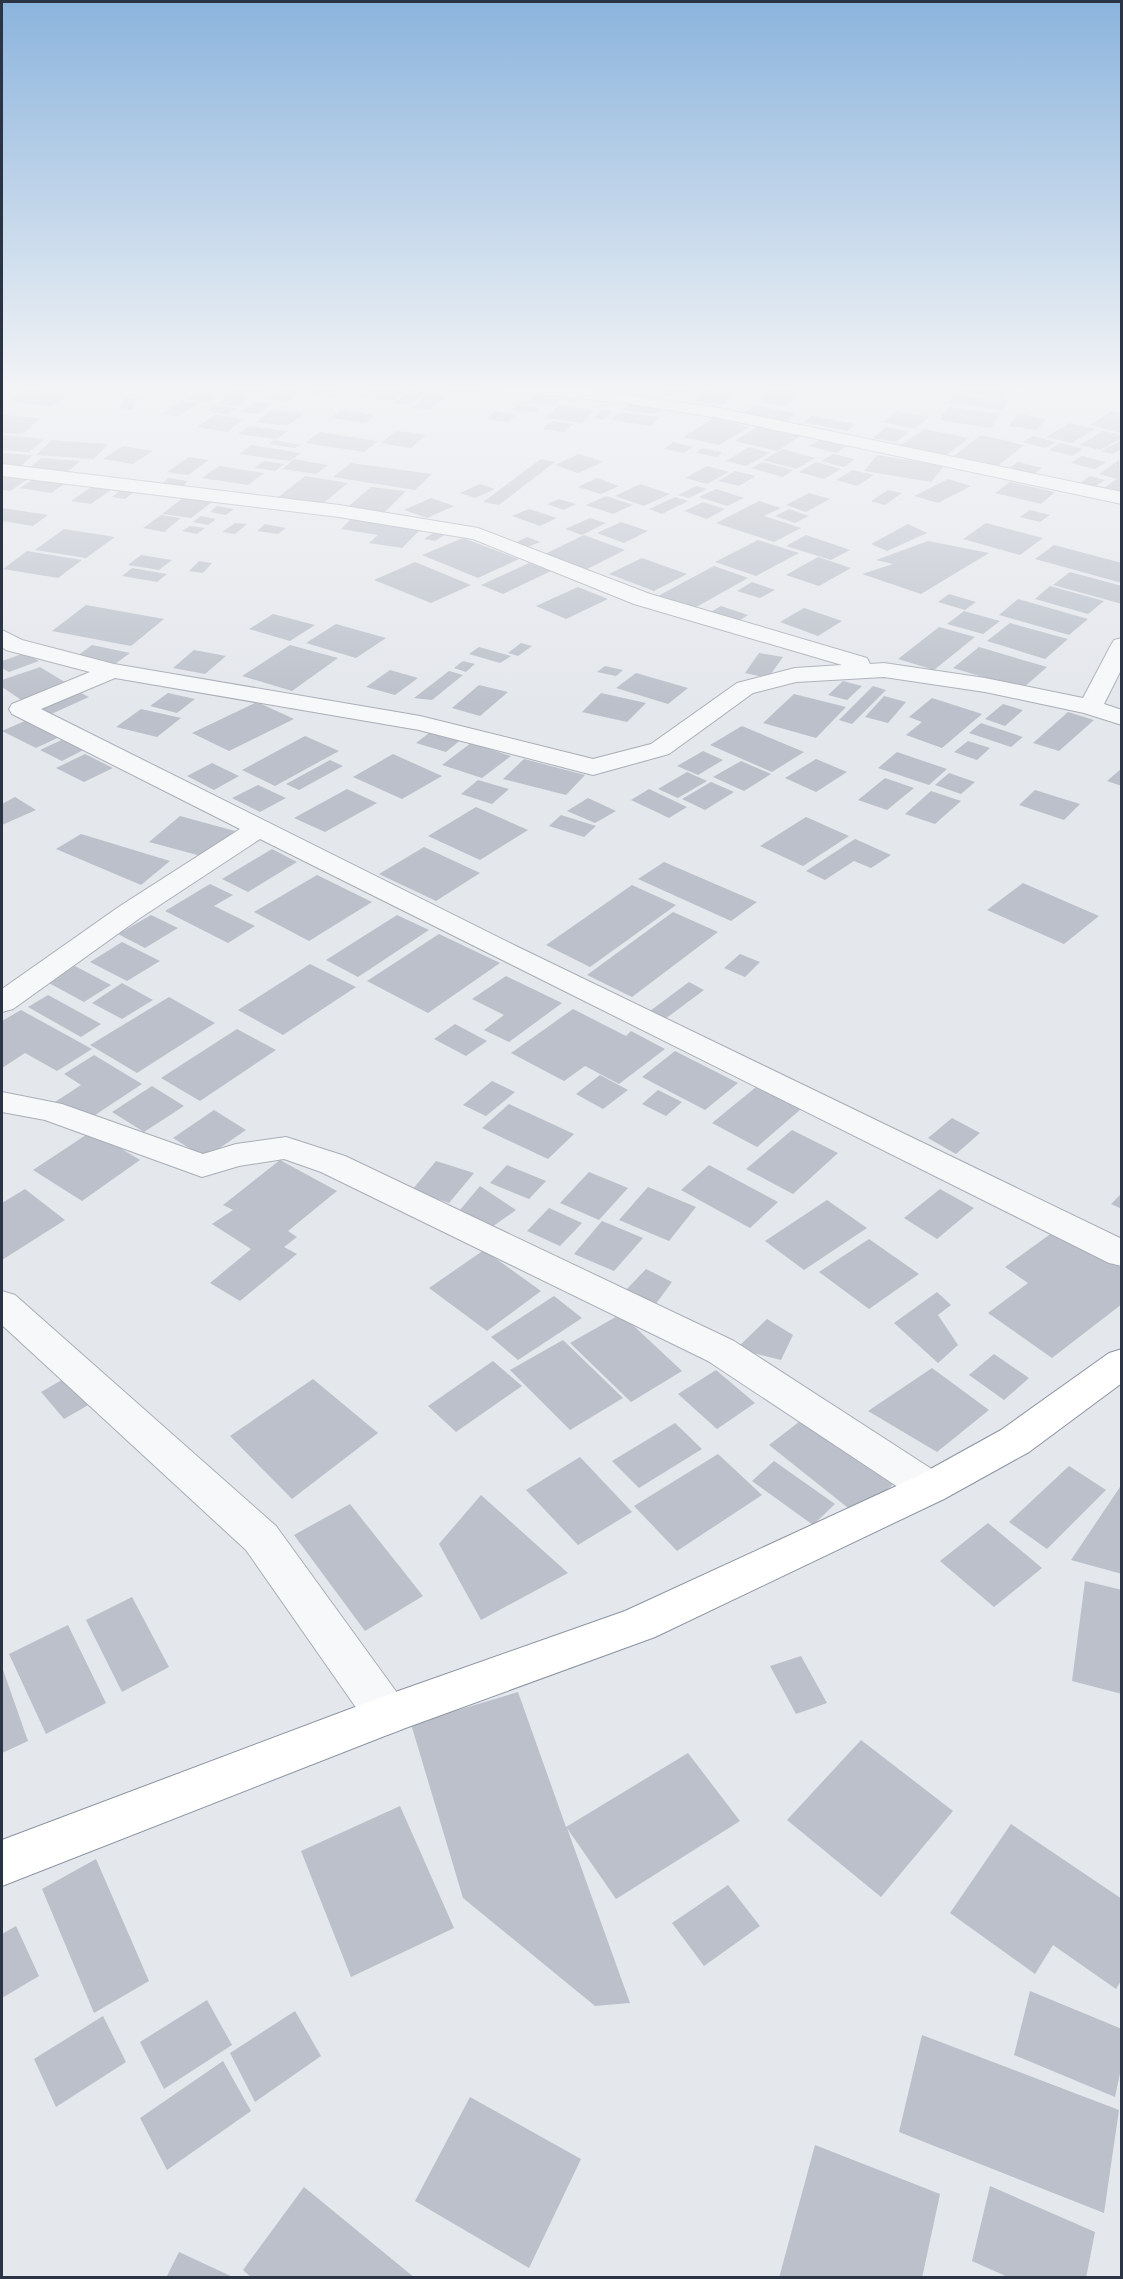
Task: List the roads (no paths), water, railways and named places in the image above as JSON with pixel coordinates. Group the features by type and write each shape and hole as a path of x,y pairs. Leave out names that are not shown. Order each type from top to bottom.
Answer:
{"highway":[{"path":"2,1863 387,1715 640,1624 930,1488 1015,1441 1122,1363"}],"street":[{"path":"194,493 339,511 478,534 642,599 884,670 985,685 1090,707 1122,718"},
{"path":"1100,493 1122,498"},
{"path":"2,637 14,645 113,671 420,723 593,767 660,749 745,688 795,675 884,670"},
{"path":"1090,707 1122,645"},
{"path":"11,713 113,671"},
{"path":"11,713 258,829 1122,1254"},
{"path":"2,1003 102,931 258,829"},
{"path":"2,1102 51,1111 202,1166 236,1155 286,1148 333,1164 721,1351 930,1488"},
{"path":"2,1304 261,1538 387,1715"}]}
